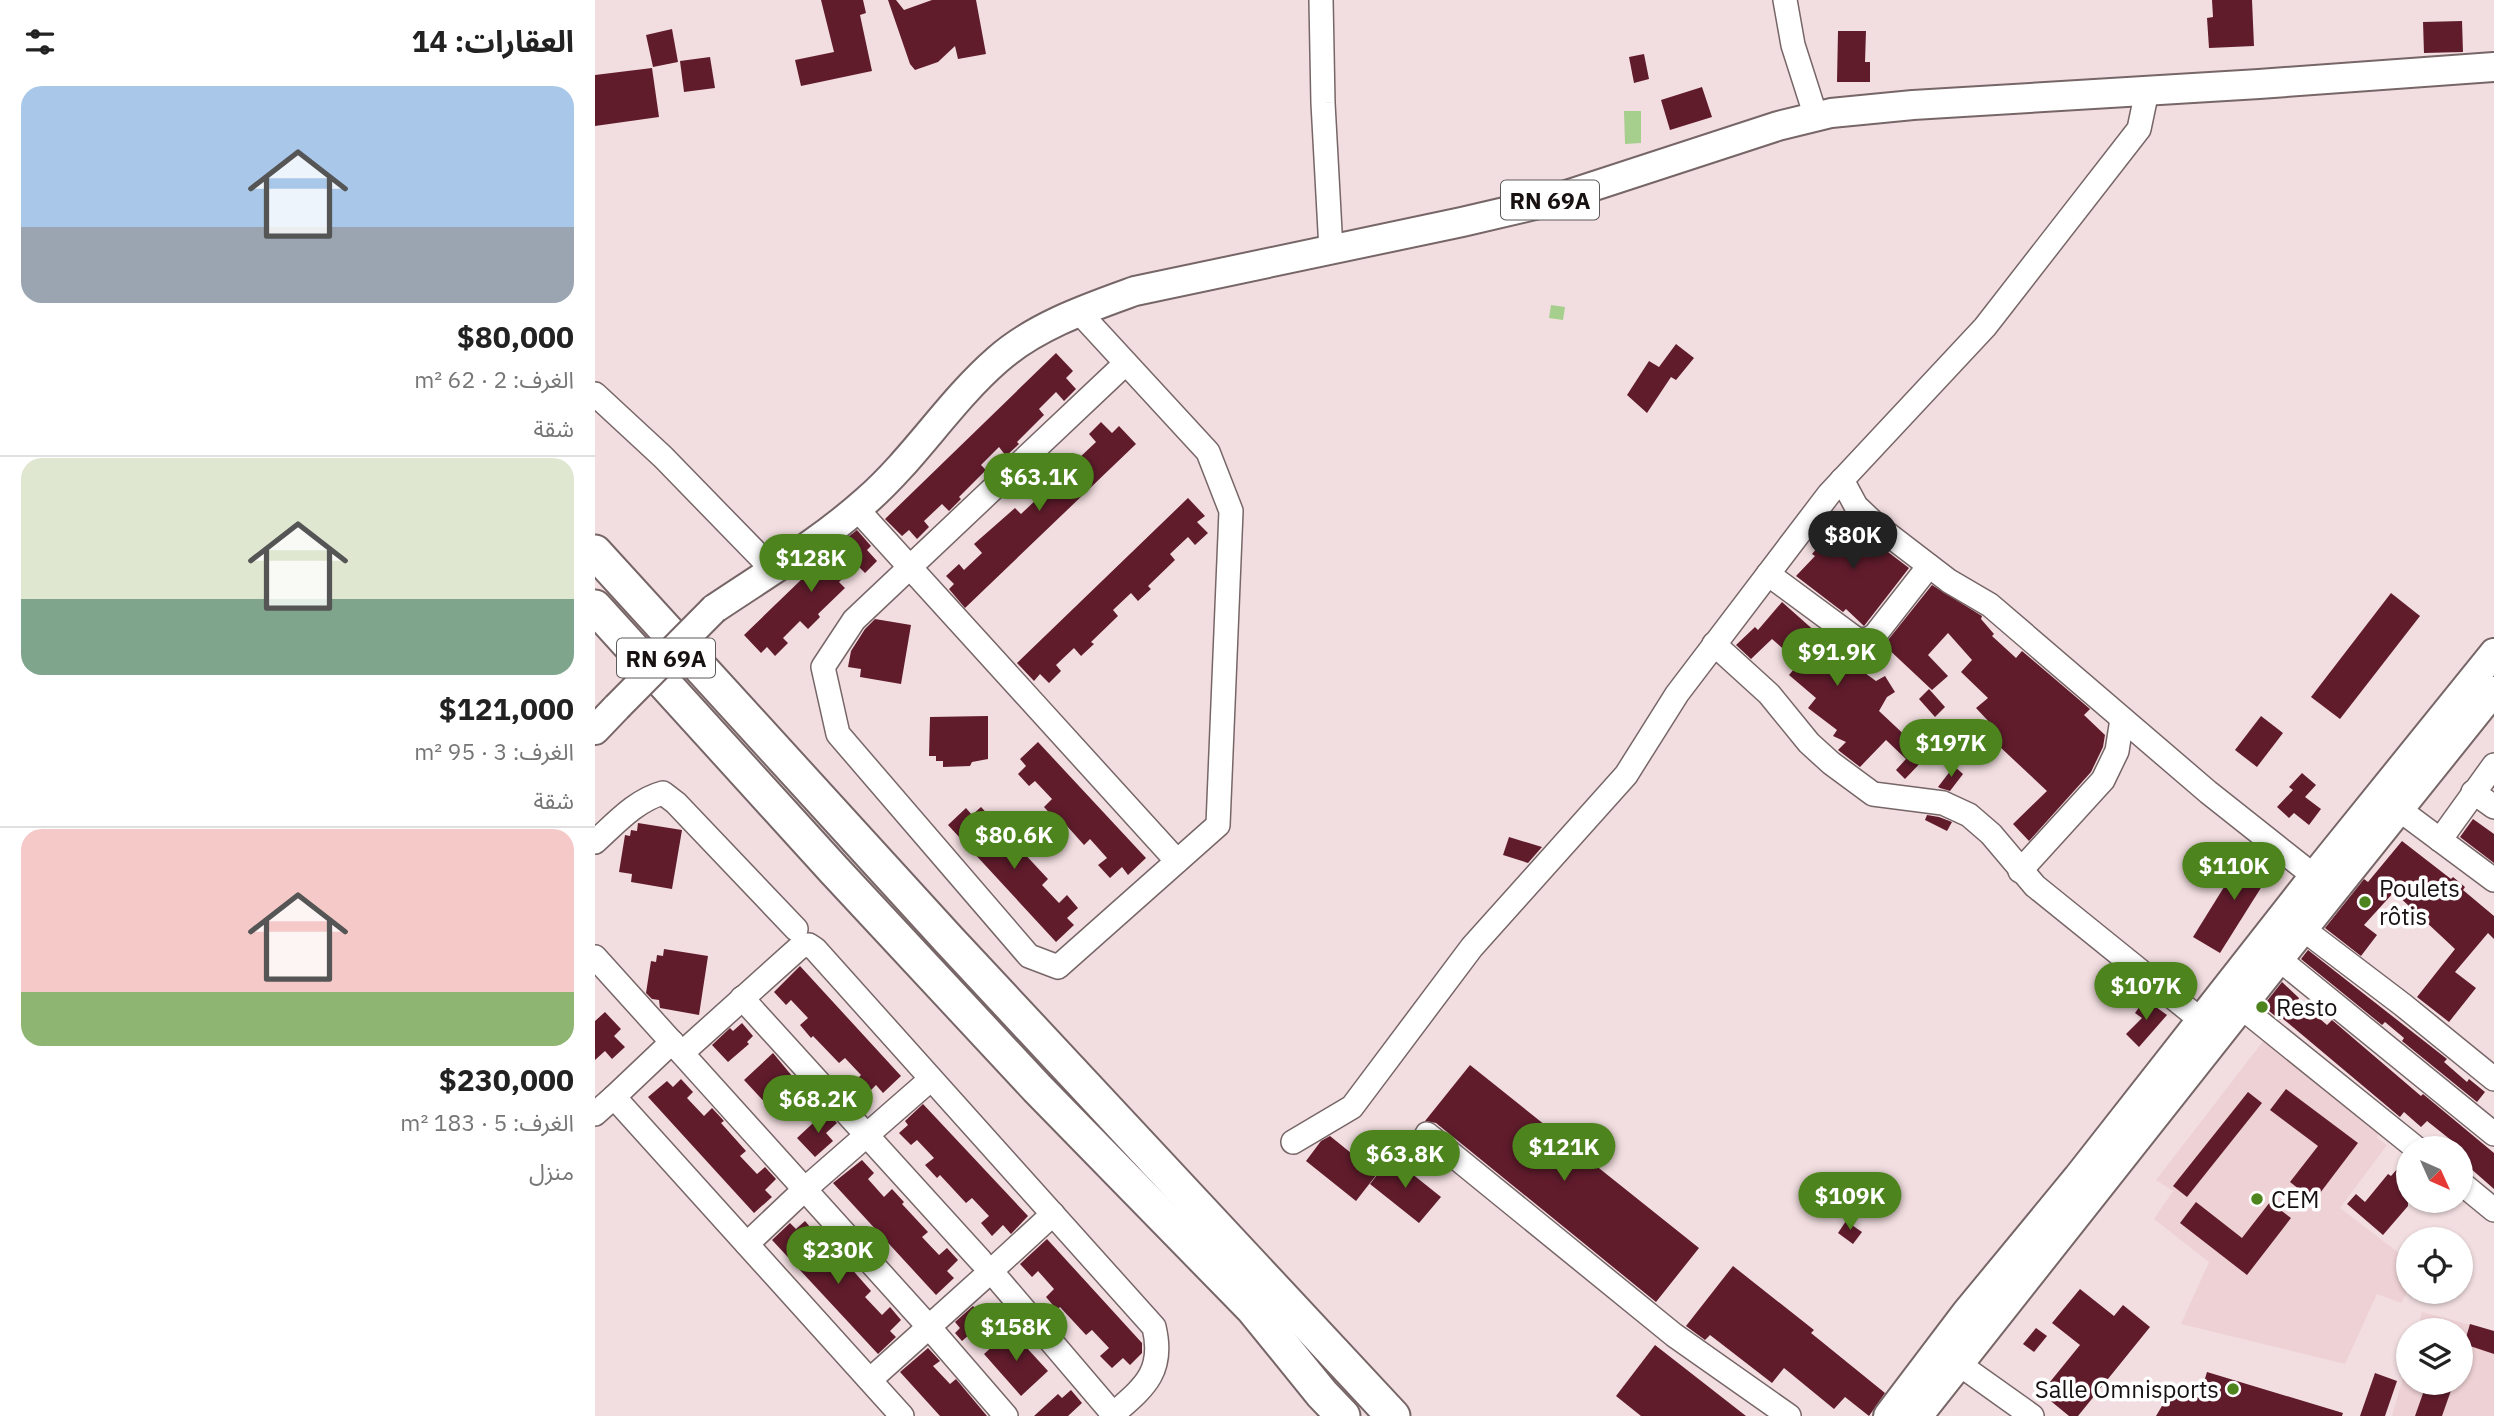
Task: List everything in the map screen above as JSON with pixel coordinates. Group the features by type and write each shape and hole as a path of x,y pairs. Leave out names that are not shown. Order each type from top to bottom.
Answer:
{"highway":[{"path":"595,552 949,940 1393,1416"},
{"path":"595,607 1018,1069 1253,1309 1343,1416"}],"main road":[{"name":"RN 69A","path":"595,730 714,609 796,555 856,508 900,467 953,404 998,359 1033,335 1135,291 1539,204 1778,127 1831,113 1913,105 2494,67"},
{"path":"1888,1416 1966,1313 2078,1177 2314,876 2494,653"},
{"path":"1918,1416 2494,691"}],"street":[{"path":"1321,0 1323,103 1331,250"},
{"path":"1785,0 1793,45 1816,117"},
{"path":"1293,1142 1352,1107 1472,947 1626,775 1677,694 1767,574 1842,480 1993,316 2139,129 2147,91"},
{"path":"1079,313 1126,363 1208,452 1231,511 1218,825 1058,967 1029,956 838,734 823,667 854,620 1126,363"},
{"path":"595,394 663,457 773,570"},
{"path":"1842,480 1865,516 1949,581 1990,605 2207,792 2314,876"},
{"path":"856,508 1177,861"},
{"path":"1767,574 1861,640 1875,635 1929,566"},
{"path":"1714,644 1769,694 1809,743 1831,763 1873,794 1943,803 1969,815 1991,834 2035,886 2201,1020"},
{"path":"2020,871 2103,780 2117,751 2122,719"},
{"path":"2440,840 2494,765"},
{"path":"2473,792 2494,807"},
{"path":"595,842 649,796 663,793 676,803 796,929"},
{"path":"2400,810 2494,880"},
{"path":"2303,929 2494,1079"},
{"path":"595,1114 742,998 792,953 801,946 809,945 1154,1327 1159,1347 1154,1371 1137,1395 1112,1415 986,1266 742,998"},
{"path":"2279,959 2494,1134"},
{"path":"599,968 677,1048 1006,1416"},
{"path":"2241,1007 2401,1136"},
{"path":"747,1244 805,1189 931,1079"},
{"path":"614,1097 902,1416"},
{"path":"1427,1134 1674,1335 1789,1416"},
{"path":"2473,1193 2494,1210"},
{"path":"870,1380 929,1327 986,1266 1053,1214"},
{"path":"1959,1364 2032,1416"}],"shaded area":[{"path":"1624,111 1641,111 1641,143 1625,144"},
{"path":"1551,305 1565,307 1563,320 1549,318"},
{"name":"CEM","path":"2264,1040 2379,1132 2377,1138 2387,1145 2340,1208 2396,1251 2396,1301 2377,1294 2345,1364 2181,1324 2209,1262 2154,1219 2173,1191 2156,1180"},
{"path":"2422,1312 2445,1318 2420,1318"},
{"path":"2473,1325 2494,1331 2494,1416 2392,1416 2398,1395 2473,1395"}],"building":[{"path":"821,0 863,0 866,13 860,15 872,71 801,86 795,60 834,52"},
{"path":"888,0 896,0 904,10 932,0 976,0 986,54 958,59 955,46 938,62 915,70 910,64"},
{"path":"2212,0 2252,0 2254,46 2209,48 2207,18 2213,17"},
{"path":"2462,21 2463,52 2424,53 2423,22"},
{"path":"672,29 678,62 653,67 646,35"},
{"path":"1838,31 1866,31 1865,62 1870,62 1870,82 1837,82"},
{"path":"1644,54 1649,79 1634,83 1629,57"},
{"path":"710,57 715,88 684,92 680,61"},
{"path":"652,68 659,117 595,126 595,75"},
{"path":"1702,87 1712,117 1670,130 1661,100"},
{"path":"1676,344 1694,358 1676,380 1671,377 1647,413 1627,395 1649,361 1659,367"},
{"path":"1056,353 1073,371 1066,378 1076,389 1064,401 1056,392 1039,409 1044,415 1017,442 1019,444 1006,456 999,447 981,465 986,470 949,511 942,504 924,521 929,527 917,539 909,530 902,536 885,519"},
{"path":"1101,422 1112,433 1119,426 1136,444 965,608 949,589 954,584 946,576 959,564 964,570 982,553 974,544 1015,508 1021,514 1039,497 1031,489 1043,477 1045,479 1073,453 1078,459 1096,442 1089,434"},
{"path":"1188,498 1205,516 1197,522 1208,533 1195,545 1188,537 1170,554 1175,560 1148,586 1151,589 1138,601 1131,593 1113,610 1118,616 1091,642 1094,644 1081,656 1074,648 1056,665 1061,671 1049,683 1040,674 1034,681 1017,663"},
{"path":"1845,515 1867,536 1909,568 1864,626 1846,609 1843,612 1796,576 1815,556 1812,554"},
{"path":"857,530 871,546 867,550 877,561 865,573 857,565 839,582 845,588 818,614 820,617 808,629 800,621 783,638 788,643 775,656 767,647 761,653 744,635 833,549"},
{"path":"1932,585 1982,616 1981,619 1994,634 1992,636 2016,658 2022,651 2090,709 2084,715 2105,735 2103,747 2091,772 2029,841 2013,824 2047,791 1999,746 1987,759 1980,753 1977,757 1968,748 1991,724 1976,708 1988,698 1961,672 1972,660 1948,633 1928,655 1948,676 1932,690 1884,645"},
{"path":"2391,593 2420,616 2340,719 2311,697"},
{"path":"1782,602 1835,649 1839,644 1854,653 1870,653 1858,668 1876,681 1885,676 1895,692 1887,697 1879,711 1927,756 1905,779 1896,770 1906,759 1886,740 1860,767 1838,750 1846,742 1833,736 1837,730 1808,708 1816,698 1789,675 1799,663 1772,639 1751,659 1736,645 1755,627 1758,630"},
{"path":"875,619 911,625 901,684 860,677 861,669 848,667 851,651"},
{"path":"1929,689 1945,707 1935,717 1919,699"},
{"path":"988,716 988,759 972,762 970,766 943,767 943,761 936,761 936,756 929,756 930,717"},
{"path":"2261,716 2283,733 2257,767 2235,750"},
{"path":"1038,742 1146,858 1128,875 1122,867 1110,878 1098,865 1107,858 1090,839 1084,845 1058,816 1055,819 1044,807 1052,799 1035,781 1029,786 1018,774 1026,766 1020,759"},
{"path":"1954,766 1963,774 1950,791 1938,787"},
{"path":"2302,773 2316,785 2305,797 2321,809 2309,825 2294,813 2289,818 2277,807 2293,790 2289,787"},
{"path":"981,807 1023,848 1021,850 1048,879 1042,885 1059,903 1067,895 1078,908 1067,918 1074,925 1056,942 948,825 966,808 972,815"},
{"path":"1927,815 1952,822 1947,831 1925,820"},
{"path":"2473,819 2494,834 2494,863 2460,837"},
{"path":"638,823 682,830 672,889 631,882 632,874 619,872 625,835 630,836 631,830 637,831"},
{"path":"1509,837 1542,847 1528,863 1503,855"},
{"path":"2402,841 2451,879 2453,877 2465,887 2463,890 2494,916 2494,939 2488,933 2455,972 2476,988 2449,1022 2417,997 2455,949 2394,892 2364,925 2377,935 2361,956 2325,928 2364,879 2368,882"},
{"path":"2247,850 2274,867 2220,953 2193,937"},
{"path":"664,949 708,956 699,1015 660,1008 659,1000 652,999 646,993 651,961 656,962 657,955 663,956"},
{"path":"2308,950 2447,1059 2444,1062 2467,1082 2469,1079 2485,1092 2477,1102 2402,1041 2404,1038 2385,1022 2382,1025 2301,959"},
{"path":"800,966 901,1076 883,1093 876,1085 865,1096 853,1083 861,1075 845,1058 839,1063 813,1036 811,1038 800,1025 808,1018 791,1000 786,1005 774,992"},
{"path":"2282,982 2327,1025 2332,1020 2421,1096 2423,1094 2494,1153 2494,1189 2473,1171 2473,1136 2446,1136 2427,1121 2421,1127 2404,1112 2400,1117 2282,1018 2280,1020 2263,1006"},
{"path":"2145,999 2167,1015 2139,1047 2126,1034 2142,1018 2135,1013"},
{"path":"605,1012 621,1029 614,1036 625,1047 612,1059 605,1051 595,1060 595,1021"},
{"path":"742,1023 753,1036 747,1042 749,1044 728,1062 712,1045 730,1028 733,1031"},
{"path":"773,1053 807,1094 801,1100 803,1101 781,1120 744,1080"},
{"path":"1470,1065 1699,1248 1656,1302 1436,1123 1425,1121"},
{"path":"681,1079 693,1092 687,1098 704,1116 712,1108 724,1121 721,1123 746,1151 740,1156 757,1174 765,1167 776,1179 765,1190 772,1197 754,1213 648,1097 667,1081 673,1087"},
{"path":"2286,1089 2358,1143 2314,1201 2290,1182 2318,1146 2270,1110"},
{"path":"2248,1092 2262,1103 2187,1197 2173,1186"},
{"path":"923,1104 1028,1216 1011,1234 1003,1225 992,1236 981,1223 989,1216 972,1198 966,1203 940,1175 937,1178 925,1165 934,1158 917,1140 911,1145 899,1133 908,1125 905,1121"},
{"path":"826,1111 837,1123 826,1133 833,1141 815,1157 797,1138"},
{"path":"1330,1136 1377,1174 1356,1201 1306,1161 1321,1141"},
{"path":"1391,1157 1441,1197 1419,1223 1370,1184"},
{"path":"862,1160 874,1173 868,1179 884,1197 892,1189 928,1232 922,1237 939,1255 947,1248 958,1260 947,1271 954,1278 936,1295 833,1183"},
{"path":"2396,1170 2396,1213 2402,1213 2383,1235 2347,1204 2356,1194 2365,1202 2388,1174 2391,1176"},
{"path":"2196,1202 2242,1238 2270,1202 2291,1218 2247,1275 2180,1223"},
{"path":"805,1221 816,1234 811,1239 827,1258 835,1250 871,1291 865,1297 882,1315 890,1307 901,1320 890,1331 896,1337 878,1354 772,1240 790,1223 796,1229"},
{"path":"1846,1221 1862,1232 1853,1244 1838,1233"},
{"path":"1047,1239 1142,1343 1142,1353 1130,1365 1123,1358 1112,1368 1100,1356 1109,1348 1092,1330 1086,1335 1060,1307 1057,1310 1046,1297 1054,1289 1038,1271 1032,1277 1020,1264"},
{"path":"1733,1266 1814,1330 1811,1333 1885,1393 1869,1416 1845,1397 1834,1409 1784,1368 1772,1383 1710,1335 1705,1340 1686,1326"},
{"path":"2080,1289 2114,1316 2123,1305 2150,1327 2078,1416 2069,1416 2041,1393 2080,1345 2052,1323"},
{"path":"986,1303 995,1312 962,1341 955,1333 960,1328 955,1322 973,1306 978,1311"},
{"path":"2473,1325 2494,1331 2494,1354 2473,1347"},
{"path":"2036,1328 2047,1336 2034,1352 2023,1344"},
{"path":"1017,1332 1029,1344 1026,1347 1048,1371 1021,1396 984,1354 1005,1335 1009,1339"},
{"path":"1655,1345 1746,1416 1641,1416 1616,1396"},
{"path":"928,1348 940,1361 933,1366 950,1384 956,1379 987,1416 940,1416 900,1372"},
{"name":"Salle Omnisports","path":"2207,1372 2343,1413 2342,1416 2156,1416 2175,1384 2199,1398"},
{"path":"2375,1373 2396,1381 2385,1416 2360,1416"},
{"path":"1071,1390 1082,1403 1068,1416 1034,1416 1058,1394 1062,1398"},
{"path":"2422,1395 2449,1395 2442,1416 2415,1416"}],"place":[{"name":"Poulets rôtis","path":"2365,902"},
{"name":"Resto","path":"2262,1007"},
{"name":"CEM","path":"2257,1199"},
{"name":"Salle Omnisports","path":"2233,1389"}]}
